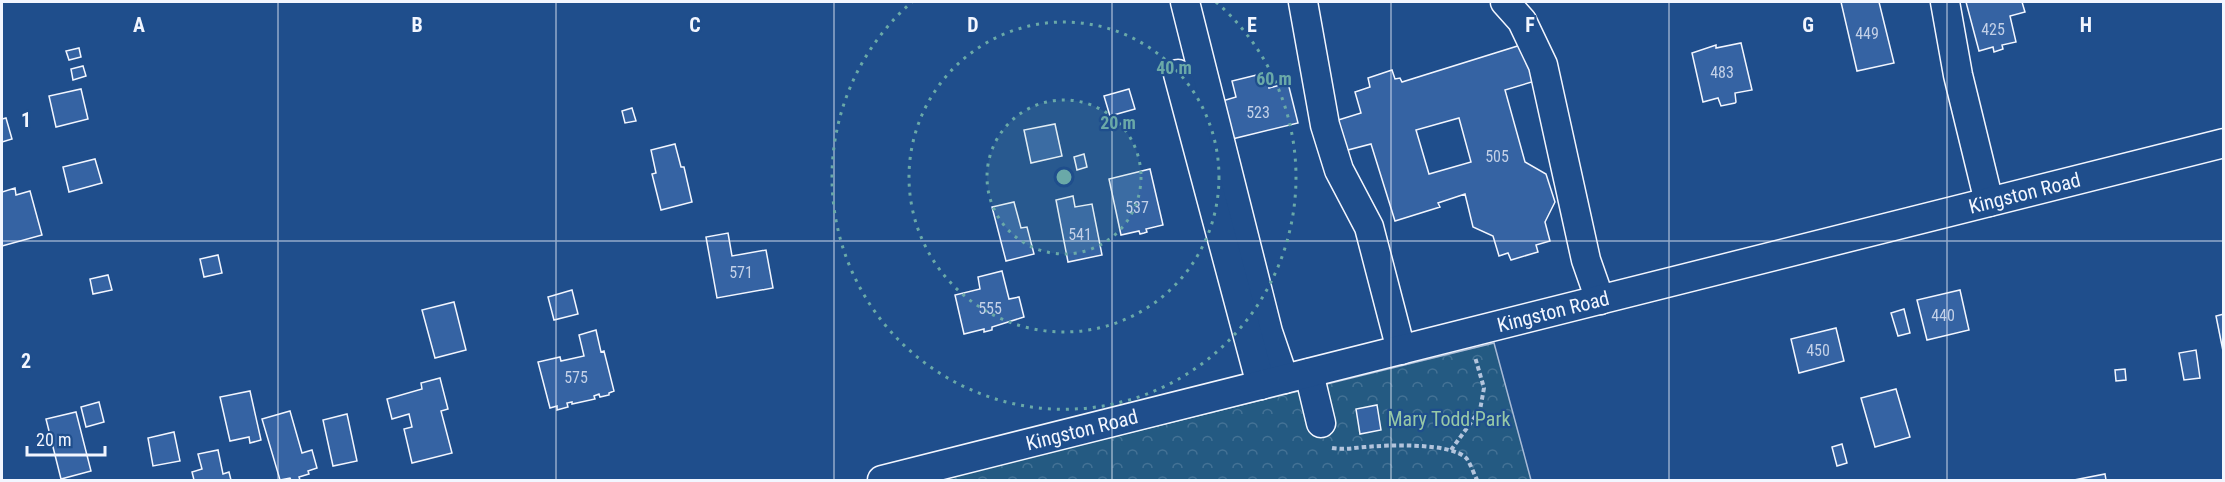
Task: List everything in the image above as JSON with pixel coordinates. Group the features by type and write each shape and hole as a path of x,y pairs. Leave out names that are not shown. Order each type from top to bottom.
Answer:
{"street":[{"path":"1185,2 1269,332 1285,379"},
{"path":"1303,2 1325,125 1338,170 1369,227 1401,350"},
{"path":"1505,2 1522,21 1543,65 1586,260 1600,300"},
{"path":"1945,2 1958,75 1989,202"},
{"path":"1179,74 1285,379 1321,423"},
{"name":"Kingston Road","path":"882,480 2223,142"}],"path":[{"path":"1451,450 1480,410 1484,388 1473,349"},
{"path":"1321,423 1329,447 1344,450 1366,447 1420,446 1451,450 1467,460 1477,480"}],"green space":[{"name":"Mary Todd Park","path":"1494,343 1531,480 936,480"}],"building":[{"path":"1841,2 1879,2 1894,63 1857,71"},
{"path":"1966,2 2022,2 2025,12 2010,16 2016,42 2002,45 2003,49 1994,52 1993,47 1979,51"},
{"path":"1741,43 1752,90 1735,93 1735,103 1721,106 1718,98 1703,102 1692,53 1716,45 1716,48"},
{"path":"1524,44 1535,81 1505,90 1525,162 1546,174 1555,202 1545,222 1550,241 1536,245 1538,252 1511,260 1508,253 1499,256 1493,236 1473,227 1465,194 1438,203 1440,207 1395,221 1371,144 1344,151 1335,121 1361,113 1355,92 1370,87 1368,78 1392,70 1395,79 1400,78 1402,82","holes":["1459,118 1471,162 1429,174 1416,130"]},
{"path":"79,48 81,57 69,60 66,51"},
{"path":"83,66 86,76 73,80 71,69"},
{"path":"1265,73 1269,88 1288,83 1298,123 1228,140 1219,102 1236,97 1232,81"},
{"path":"81,89 88,119 56,127 49,96"},
{"path":"1129,89 1135,109 1110,116 1104,96"},
{"path":"632,108 636,121 625,123 622,111"},
{"path":"6,118 12,139 2,142 2,119"},
{"path":"1055,124 1062,156 1031,163 1024,130"},
{"path":"675,144 681,167 684,167 692,202 661,210 652,174 656,173 651,150"},
{"path":"1084,154 1087,167 1077,170 1074,157"},
{"path":"95,159 102,183 69,192 63,167"},
{"path":"1150,169 1163,225 1146,229 1147,232 1140,234 1139,231 1121,235 1109,179"},
{"path":"15,188 16,195 30,191 42,235 2,246 2,192"},
{"path":"1073,196 1075,207 1092,204 1102,255 1068,262 1056,200"},
{"path":"1014,202 1021,228 1027,227 1034,254 1006,261 992,207"},
{"path":"728,233 732,256 766,250 773,288 717,298 706,237"},
{"path":"218,255 222,273 204,277 200,259"},
{"path":"1002,271 1009,299 1019,297 1024,317 992,327 992,330 984,332 984,329 964,334 955,295 980,289 978,277"},
{"path":"108,275 112,290 93,294 90,279"},
{"path":"572,290 578,314 554,320 548,297"},
{"path":"1960,290 1969,330 1927,340 1917,300"},
{"path":"454,302 466,350 435,358 422,310"},
{"path":"1904,309 1910,333 1898,336 1891,313"},
{"path":"2224,314 2224,356 2216,316"},
{"path":"1836,328 1844,361 1799,373 1791,339"},
{"path":"596,330 614,391 609,395 594,396 595,399 567,403 568,407 557,410 557,406 550,408 538,362 560,357 561,361 584,356 579,335"},
{"path":"2196,350 2200,378 2184,380 2179,353"},
{"path":"2125,369 2126,380 2116,381 2115,370"},
{"path":"440,378 448,409 441,411 452,453 412,463 404,429 412,427 409,414 392,419 387,399 422,389 421,383"},
{"path":"1896,389 1910,437 1875,447 1861,398"},
{"path":"250,391 261,440 250,443 249,437 230,441 220,397"},
{"path":"99,402 104,422 86,427 81,407"},
{"path":"1377,405 1381,430 1360,434 1356,409"},
{"path":"290,411 302,453 312,450 317,468 299,477 300,480 290,478 280,480 262,419"},
{"path":"76,412 91,471 61,479 46,419"},
{"path":"347,414 357,461 333,466 323,420"},
{"path":"174,432 180,461 153,466 148,438"},
{"path":"1842,444 1847,463 1837,466 1832,447"},
{"path":"218,450 223,474 229,472 231,480 194,480 192,472 202,469 198,454"},
{"path":"2105,474 2106,480 2074,480"}]}
